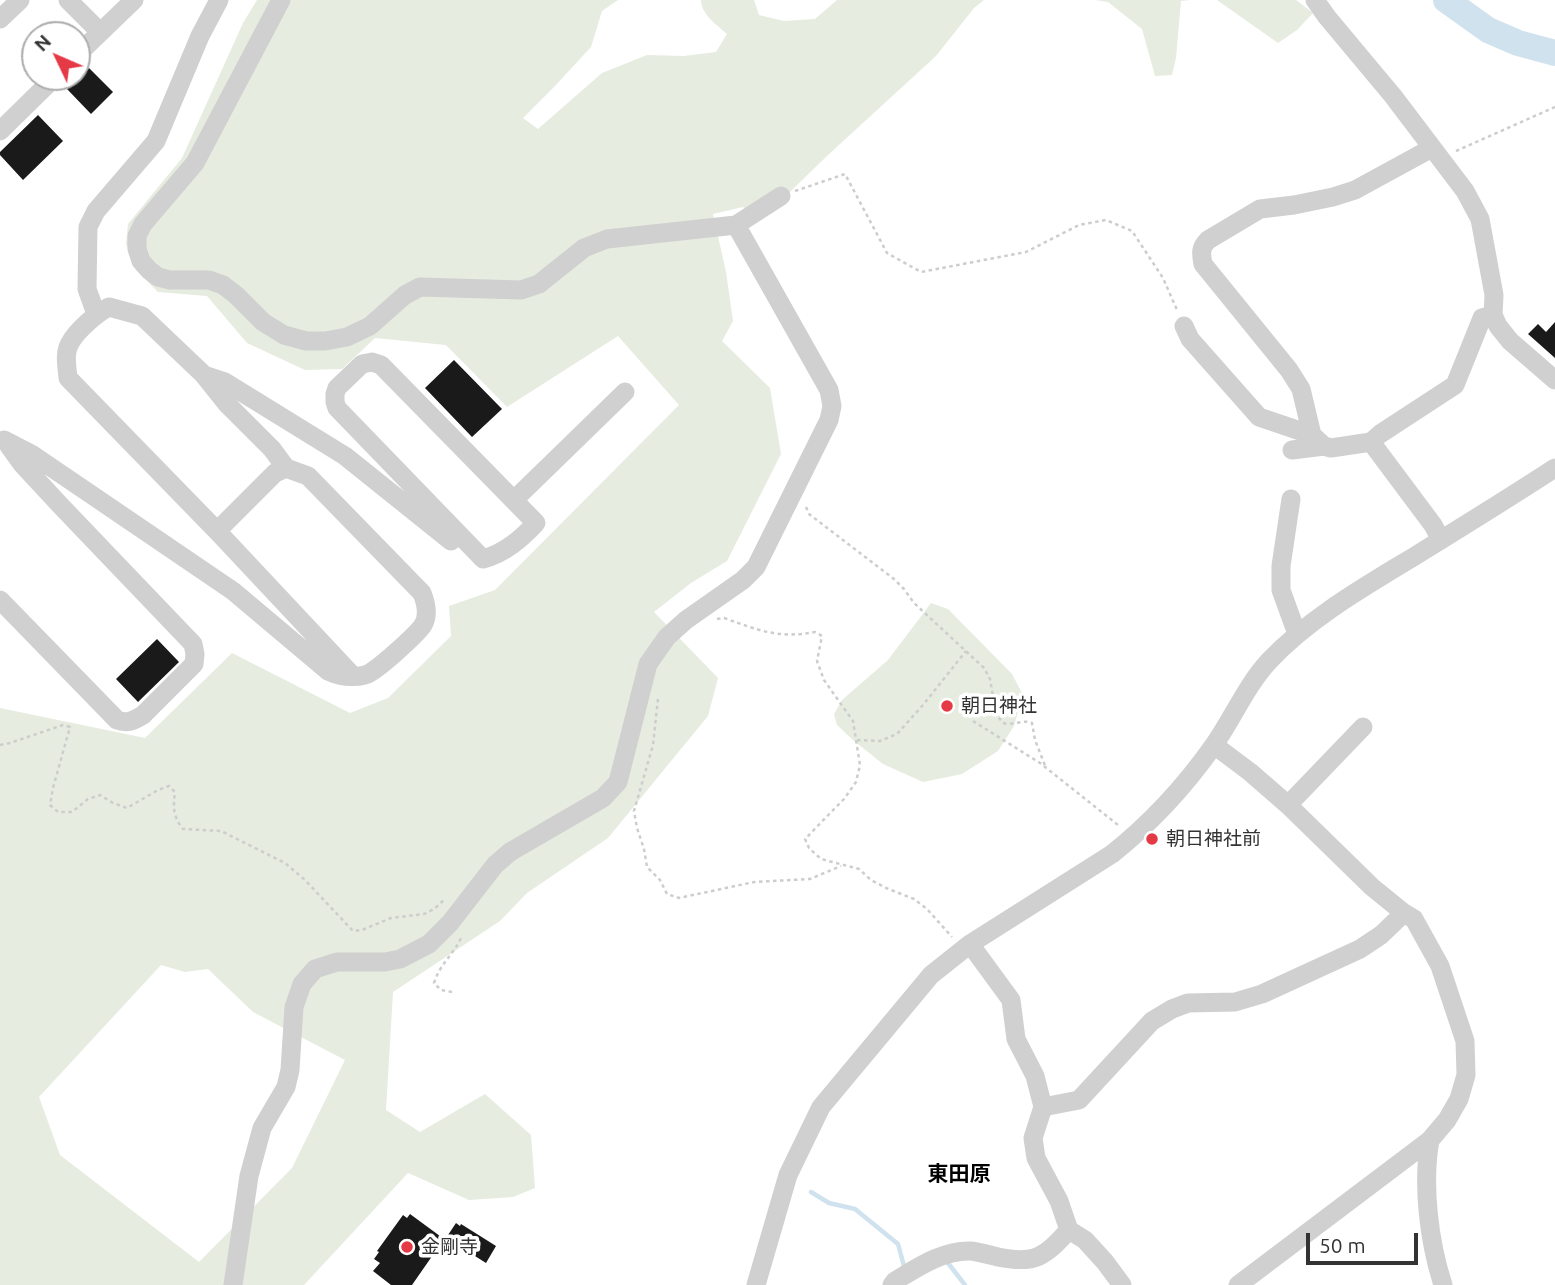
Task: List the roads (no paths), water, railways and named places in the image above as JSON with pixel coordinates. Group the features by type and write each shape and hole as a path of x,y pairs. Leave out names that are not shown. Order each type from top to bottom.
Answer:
{"street":[{"path":"0,19 20,0"},
{"path":"68,0 100,32"},
{"path":"91,41 134,0"},
{"path":"96,314 87,289 88,227 96,211 156,141 200,36 219,0"},
{"path":"281,0 195,163 143,224 137,236 137,249 141,261 158,277 170,280 209,280 223,285 262,322 284,335 306,341 347,337 370,326 405,295 420,287 520,290 539,284 584,248 607,239 736,225 781,196"},
{"path":"1315,0 1465,191 1480,219 1494,295 1493,315 1498,326 1510,341 1555,380"},
{"path":"0,131 41,91"},
{"path":"1318,440 1301,389 1289,370 1203,264 1200,253 1203,245 1260,209 1333,197 1436,153"},
{"path":"233,1285 249,1176 262,1128 286,1087 290,1070 294,1007 302,984 315,969 337,962 385,962 400,959 429,944 450,923 495,865 510,852 603,798 618,782 648,664 667,637 686,620 743,580 755,567 829,420 832,406 829,390 736,225"},
{"path":"2,438 33,455 233,591 328,671 337,675 353,676 368,675 382,665 423,624 426,603 422,593 308,476 286,468 203,374 142,316 109,307 96,314 70,343 66,358 68,378 353,676"},
{"path":"1184,326 1190,339 1259,416 1331,448 1371,442 1455,385 1482,318 1493,315"},
{"path":"372,362 381,365 536,523 518,541 483,559 459,534 337,408 337,388 362,364 372,362"},
{"path":"203,374 225,382 345,456 451,541 459,534"},
{"path":"514,500 625,391"},
{"path":"0,600 117,720 124,723 143,715 194,664 193,644 22,464 2,438"},
{"path":"1292,450 1318,440"},
{"path":"1371,442 1433,525 1441,540"},
{"path":"217,531 275,473 286,468"},
{"path":"756,1285 789,1175 821,1107 931,975 966,947 1133,838 1183,785 1214,745 1251,684 1297,634 1332,607 1555,468"},
{"path":"1292,499 1281,566 1281,590 1297,634"},
{"path":"1288,805 1363,727"},
{"path":"1214,745 1288,805 1372,887 1414,919 1440,966 1465,1041 1466,1075 1459,1099 1447,1120 1430,1140 1238,1285"},
{"path":"1043,1107 1079,1100 1152,1021 1172,1009 1188,1003 1235,1002 1262,994 1360,949 1381,935 1404,913"},
{"path":"966,947 1010,1000 1016,1039 1035,1076 1043,1107 1033,1138 1036,1158 1059,1201 1069,1230 1085,1240 1122,1285"},
{"path":"1430,1140 1426,1158 1429,1215 1433,1247 1443,1285"},
{"path":"892,1285 929,1261 949,1254 971,1251 1010,1260 1032,1259 1048,1253 1069,1230"}],"waterway":[{"path":"1446,0 1488,30 1518,43 1555,53"},
{"path":"811,1192 829,1203 855,1209 898,1244 904,1266"},
{"path":"948,1263 965,1285"}],"place":[{"name":"朝日神社","path":"947,706"},
{"name":"朝日神社前","path":"1152,839"},
{"name":"金剛寺","path":"407,1247"}],"district":[{"name":"東田原","path":"959,1174"}]}
